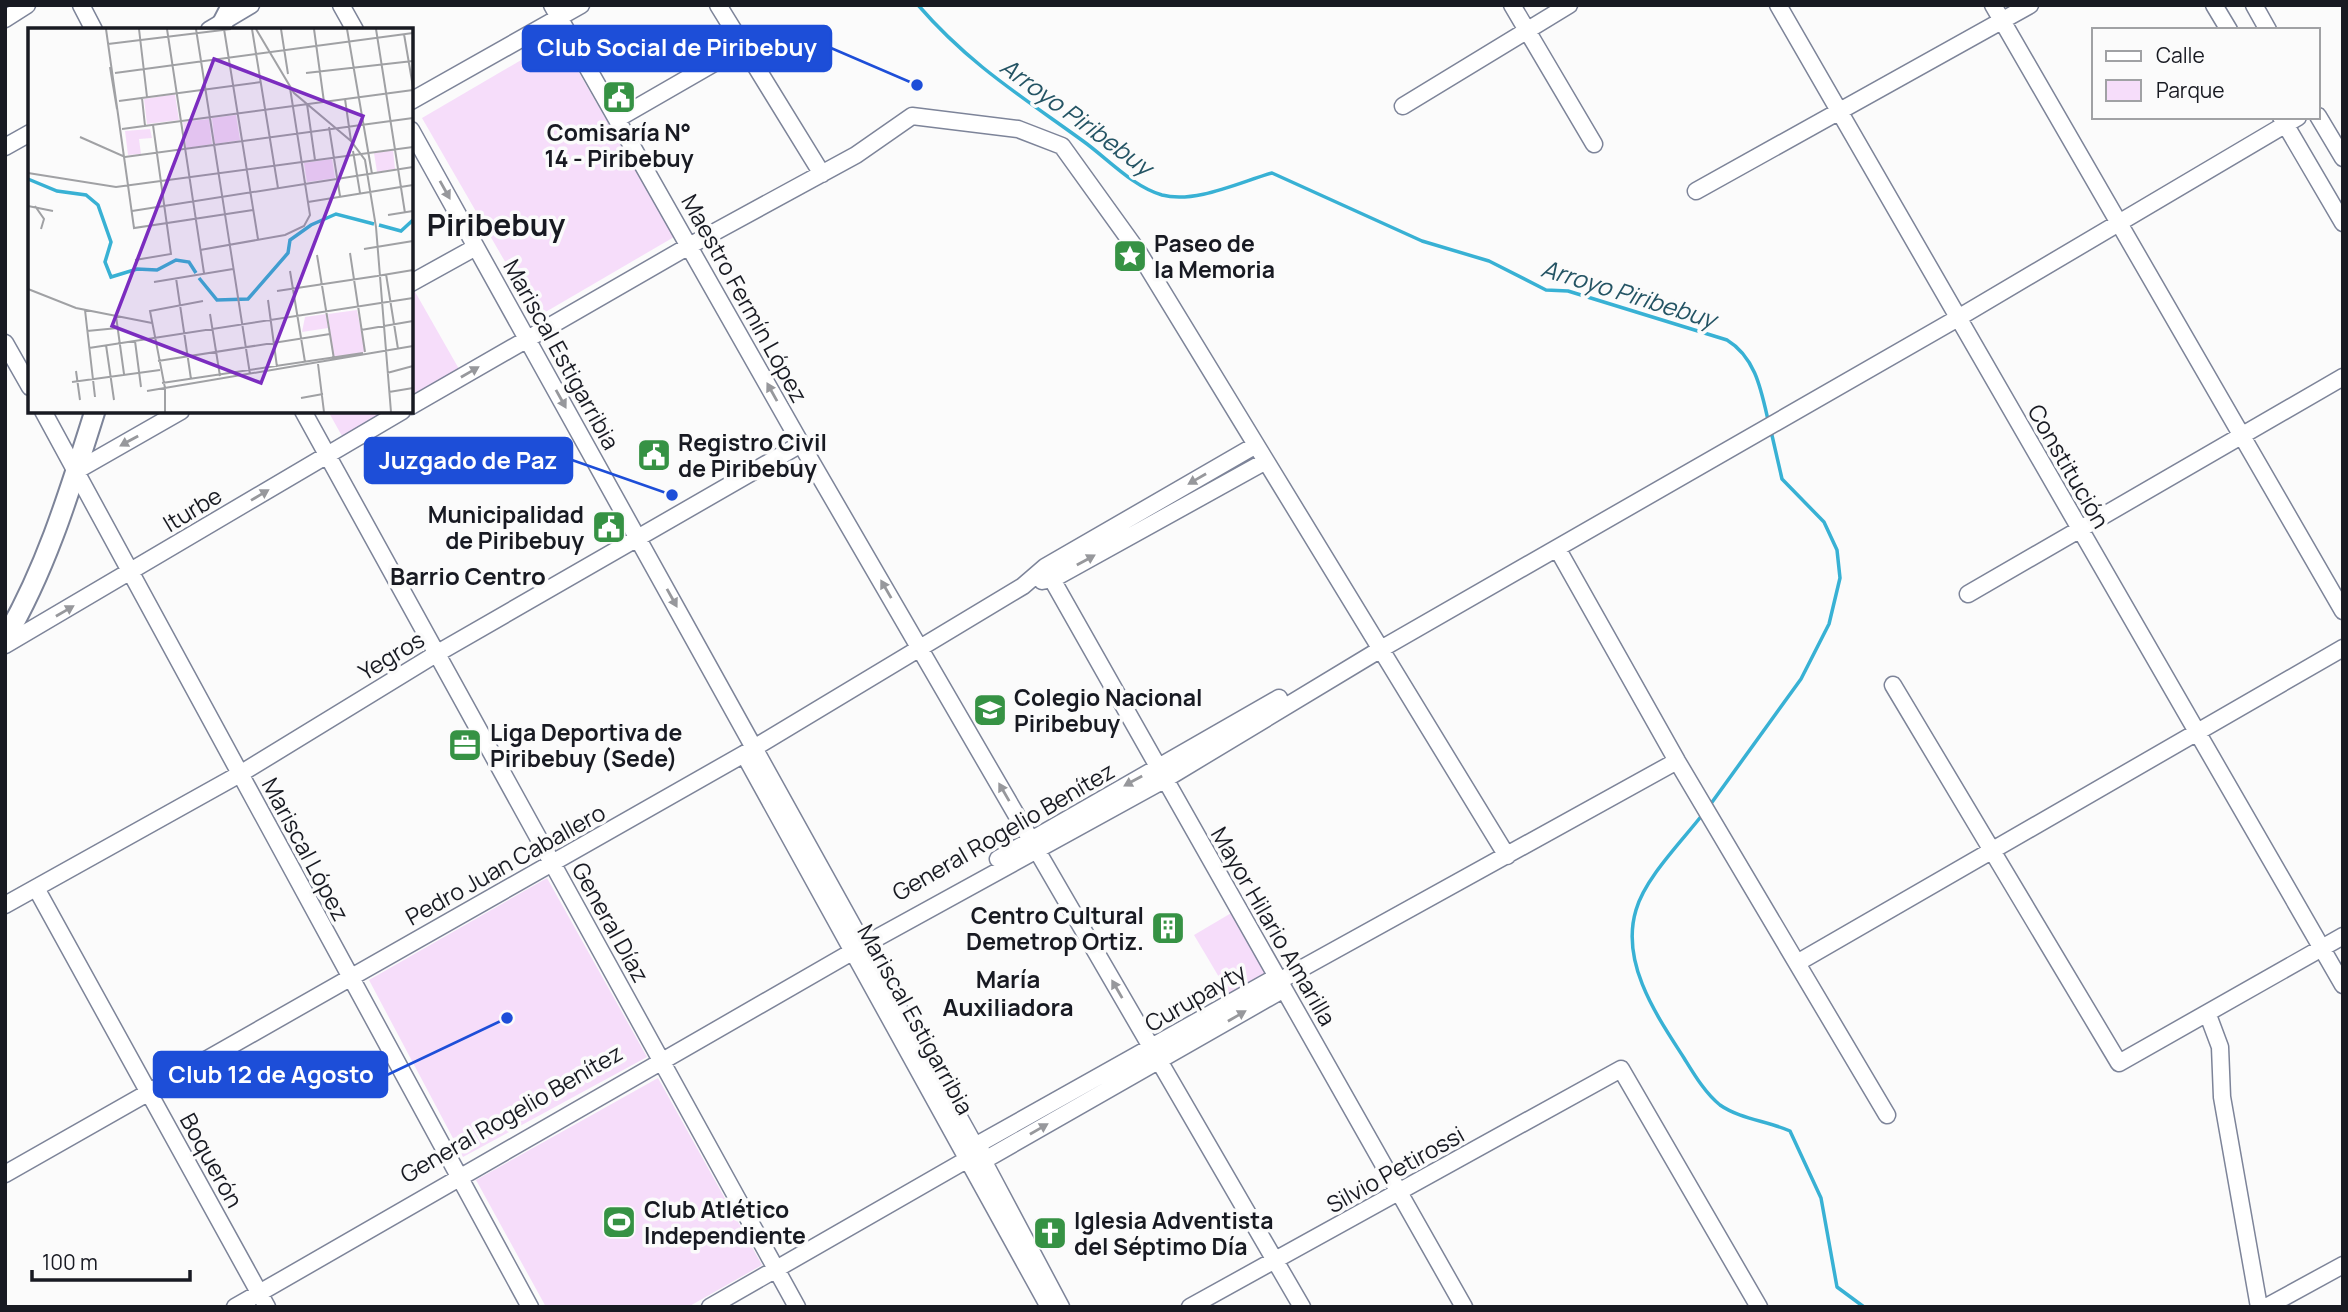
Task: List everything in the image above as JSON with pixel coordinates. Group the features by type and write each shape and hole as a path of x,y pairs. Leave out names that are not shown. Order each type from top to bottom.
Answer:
{"main road":[{"path":"5,639 26,602 57,530 94,413"}],"street":[{"path":"5,19 27,5"},
{"path":"81,5 93,28"},
{"path":"221,22 251,5"},
{"path":"341,5 354,28"},
{"path":"413,101 556,12 581,5"},
{"path":"718,5 822,174"},
{"path":"1512,5 1594,144"},
{"path":"1403,106 1569,5"},
{"name":"Constitución","path":"1778,5 2343,985"},
{"path":"1993,5 2343,611"},
{"path":"1696,191 2030,5"},
{"path":"2214,5 2228,28"},
{"path":"2254,5 2268,28"},
{"name":"Maestro Fermín López","path":"556,12 801,444 1302,1307"},
{"path":"617,119 742,47"},
{"path":"413,405 690,246 822,174 912,116 1017,129 1062,146 1139,253 1507,856"},
{"path":"2320,119 2343,158"},
{"path":"2288,120 2343,223"},
{"name":"General Rogelio Benítez","path":"235,1307 261,1295 457,1175 1033,844 1161,774 1379,645 1548,556 1557,548 2119,225 2288,120"},
{"path":"5,147 28,134"},
{"name":"Mariscal Estigarribia","path":"413,134 640,539 749,751 974,1156"},
{"path":"413,282 476,247"},
{"path":"5,343 28,383"},
{"path":"1968,594 2343,377"},
{"name":"Mariscal López","path":"44,413 530,1307"},
{"path":"76,471 178,413"},
{"name":"General Díaz","path":"304,413 797,1307"},
{"name":"Iturbe","path":"5,645 399,413"},
{"name":"Yegros","path":"5,905 240,774 436,654 801,444"},
{"path":"1049,573 1256,445"},
{"path":"1049,573 1266,461"},
{"path":"1557,548 1677,761 1887,1115"},
{"name":"Pedro Juan Caballero","path":"5,1174 553,864 1049,573"},
{"name":"Mayor Hilario Amarilla","path":"1049,573 1464,1307"},
{"path":"1797,963 2343,648"},
{"path":"1893,685 2119,1063 2208,1015 2343,936"},
{"name":"Curupayty","path":"710,1307 974,1156 982,1142 1155,1055 1269,981 1279,981 1677,761"},
{"name":"Boquerón","path":"36,888 261,1295"},
{"path":"2208,1015 2220,1047 2222,1097 2259,1307"},
{"name":"Silvio Petirossi","path":"1190,1307 1621,1069 1759,1307"},
{"path":"974,1156 1049,1307"},
{"path":"974,1156 1061,1307"},
{"path":"2266,1307 2343,1265"},
{"name":"General Rogelio Benítez","path":"219,1307 261,1295"}],"green space":[{"path":"559,38 674,237 537,317 422,118"},
{"path":"413,291 459,369 413,395"},
{"path":"329,413 382,413 342,436"},
{"path":"547,878 647,1057 463,1157 369,980"},
{"path":"1233,912 1271,977 1232,999 1194,935"},
{"name":"Club Atlético Independiente","path":"658,1078 762,1265 688,1307 546,1307 476,1180"}],"waterway":[{"name":"Arroyo Piribebuy","path":"918,5 957,45 996,78 1130,179 1151,191 1162,195 1189,197 1272,173 1422,241 1489,261 1546,290 1568,291 1727,340 1737,347 1750,365 1768,420"},
{"name":"Arroyo Piribebuy","path":"1710,805 1801,679 1829,624 1840,578 1837,550 1824,522 1782,479 1771,431"},
{"name":"Arroyo Piribebuy","path":"1703,814 1647,885 1641,898 1632,930 1637,969 1663,1025 1709,1095 1736,1114 1790,1131 1821,1198 1837,1287 1864,1307"}],"place":[{"name":"Club Social de Piribebuy","path":"917,85"},
{"name":"Comisaría N° 14 - Piribebuy","path":"619,97"},
{"name":"Paseo de la Memoria","path":"1130,256"},
{"name":"Registro Civil de Piribebuy","path":"654,455"},
{"name":"Juzgado de Paz","path":"672,495"},
{"name":"Municipalidad de Piribebuy","path":"609,527"},
{"name":"Colegio Nacional Piribebuy","path":"990,710"},
{"name":"Liga Deportiva de Piribebuy (Sede)","path":"465,745"},
{"name":"Centro Cultural Demetrop Ortiz.","path":"1168,928"},
{"name":"Club 12 de Agosto","path":"507,1018"},
{"name":"Club Atlético Independiente","path":"619,1222"},
{"name":"Iglesia Adventista del Séptimo Día","path":"1050,1233"}],"district":[{"name":"Piribebuy","path":"496,224"},
{"name":"Barrio Centro","path":"468,575"},
{"name":"María Auxiliadora","path":"1008,992"}]}
